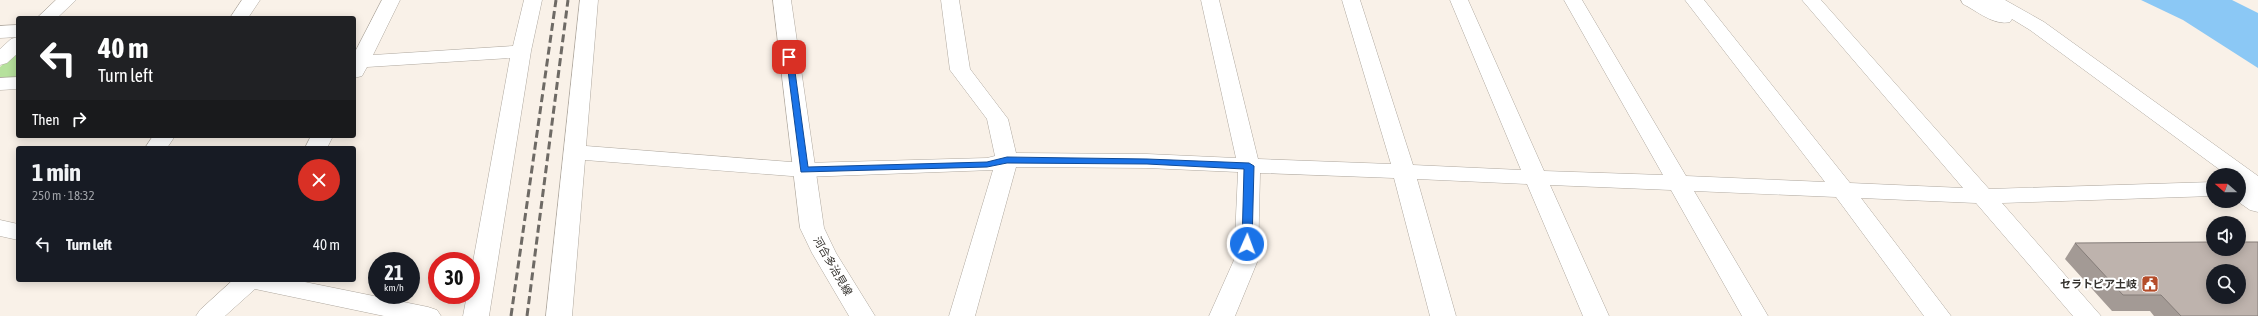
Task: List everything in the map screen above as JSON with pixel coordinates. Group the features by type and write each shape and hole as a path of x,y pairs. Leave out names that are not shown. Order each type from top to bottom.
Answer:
{"street":[{"path":"48,16 67,0"},
{"path":"240,16 250,0"},
{"path":"356,65 391,0"},
{"path":"476,316 521,51 533,0"},
{"path":"559,316 589,0"},
{"name":"河合多治見線","path":"782,0 812,228 824,253 862,316"},
{"path":"950,0 960,70 997,119 1007,160 962,316"},
{"path":"1210,0 1249,166 1246,260 1222,316"},
{"path":"1352,0 1404,172 1443,316"},
{"path":"1458,0 1596,316"},
{"path":"1573,0 1755,316"},
{"path":"1694,0 1843,190 1938,316"},
{"path":"1811,0 2088,316"},
{"path":"1970,0 2018,27 2207,168"},
{"path":"1992,0 2037,26 2258,187"},
{"path":"0,32 16,31"},
{"path":"0,59 16,45"},
{"path":"356,65 521,51"},
{"path":"0,84 16,83"},
{"path":"574,152 804,170 987,165 1007,160 1147,162 1536,178 1678,182 1984,196 2206,189"},
{"path":"2246,197 2258,205"},
{"path":"0,228 16,232"},
{"path":"208,316 247,282"},
{"path":"263,282 428,316"}],"green space":[{"path":"16,52 16,79 0,80 0,67"}],"water":[{"path":"2141,0 2232,0 2258,13 2258,68 2183,20"}],"building":[{"name":"セラトピア土岐","path":"2206,242 2206,256 2246,256 2246,242 2258,242 2258,316 2181,316 2161,295 2123,295 2075,243"}],"railway":[{"path":"511,316 556,0"},
{"path":"527,316 568,0"}],"place":[{"name":"セラトピア土岐","path":"2150,284"}],"route":[{"path":"789,57 804,170 987,165 1007,160 1147,162 1249,166 1247,244"}]}
